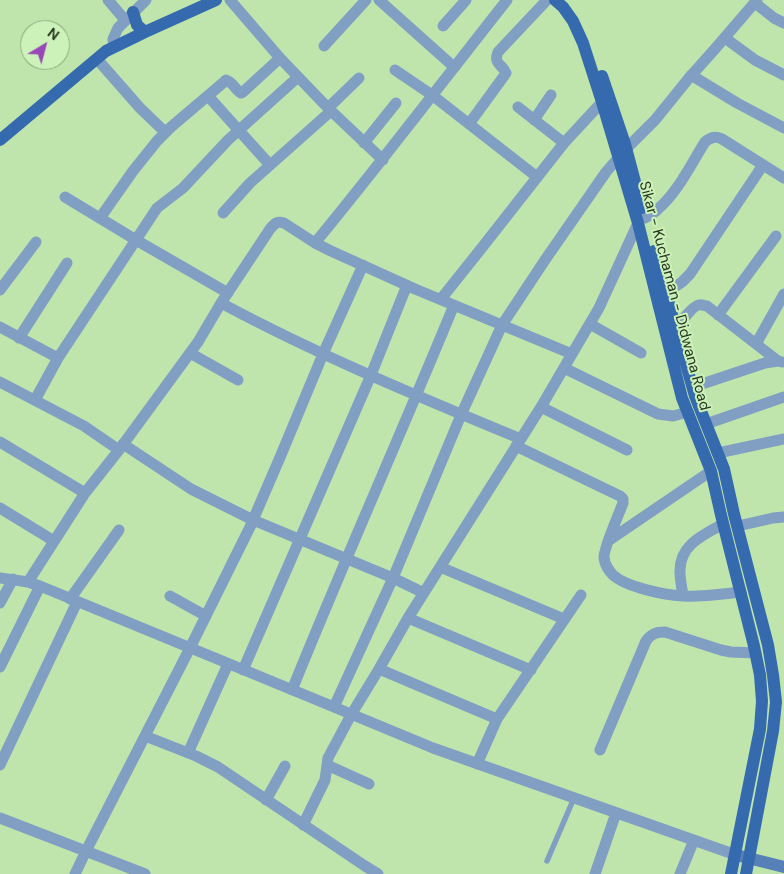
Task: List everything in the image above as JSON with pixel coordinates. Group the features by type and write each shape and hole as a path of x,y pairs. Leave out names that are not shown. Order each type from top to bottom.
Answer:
{"main road":[{"path":"0,140 96,59 114,47 216,0"},
{"name":"Sikar - Kuchaman - Didwana Road","path":"555,0 574,21 622,153"},
{"name":"Sikar - Kuchaman - Didwana Road","path":"566,0 590,42 693,387 724,469 768,645 776,702 773,731 746,874"},
{"path":"129,16 145,32"},
{"name":"Sikar - Kuchaman - Didwana Road","path":"642,221 682,398 711,471 760,676 762,701 760,729 731,874"}],"street":[{"path":"108,0 129,16"},
{"path":"114,47 114,34 118,28 146,0"},
{"path":"230,0 298,77 383,160"},
{"path":"324,46 366,0"},
{"path":"380,0 454,67"},
{"path":"442,26 466,0"},
{"path":"316,243 507,0"},
{"path":"469,124 506,73 496,60 498,52 547,0"},
{"path":"334,707 393,578 461,415 502,325 606,172 622,153 656,120 756,1 774,18 784,23"},
{"path":"725,38 755,60 784,75"},
{"path":"100,218 133,171 165,132 226,80 230,81 238,92 241,93 280,58"},
{"path":"96,59 145,114 165,132"},
{"path":"395,70 432,95 537,177"},
{"path":"692,75 737,103 784,128"},
{"path":"35,400 58,358 157,208 183,188 228,140 298,77"},
{"path":"223,213 250,183 329,109 359,78"},
{"path":"534,120 551,95"},
{"path":"208,96 270,165"},
{"path":"441,299 564,143 602,102"},
{"path":"364,143 396,103"},
{"path":"518,107 564,143"},
{"path":"303,825 325,780 331,751 351,715 408,618 541,407 590,324 642,221 667,200 705,142 710,138 722,139 784,178"},
{"path":"666,293 690,274 763,165"},
{"path":"65,197 136,240 269,328 519,442 620,496 623,503 604,555 606,565 613,575 624,582 657,592 683,596 740,592"},
{"path":"28,582 85,493 198,342 275,223 280,221 331,251 572,354"},
{"path":"718,315 776,236"},
{"path":"0,290 36,242"},
{"path":"19,338 67,263"},
{"path":"75,874 253,520 363,265"},
{"path":"243,670 371,375 407,285"},
{"path":"756,344 784,294"},
{"path":"676,327 693,308 701,304 707,306 781,361"},
{"path":"292,690 454,305"},
{"path":"590,324 641,353"},
{"path":"0,327 58,358"},
{"path":"190,353 238,380"},
{"path":"693,387 765,363 781,361"},
{"path":"564,368 658,414 673,416 688,412"},
{"path":"0,382 84,426 191,489 253,520 393,578 424,593"},
{"path":"706,424 784,397"},
{"path":"541,407 627,450"},
{"path":"718,452 784,439"},
{"path":"0,442 85,493"},
{"path":"608,541 711,471"},
{"path":"0,508 54,541"},
{"path":"738,526 784,517"},
{"path":"683,596 680,570 682,557 695,540 723,524"},
{"path":"0,765 74,600 119,530"},
{"path":"440,567 564,619"},
{"path":"0,578 28,582 40,586 433,748 736,855 784,867"},
{"path":"0,603 13,580"},
{"path":"0,667 40,586"},
{"path":"477,764 497,719 580,594"},
{"path":"170,596 206,616"},
{"path":"408,618 531,670"},
{"path":"600,750 646,641 650,636 657,632 665,632 721,650 756,653"},
{"path":"188,753 228,664"},
{"path":"379,669 497,719"},
{"path":"145,736 218,767 378,874"},
{"path":"327,765 369,784"},
{"path":"266,800 285,766"},
{"path":"595,874 616,813"},
{"path":"0,818 145,874"},
{"path":"680,874 694,840"}],"lane":[{"path":"547,861 574,798"}]}
